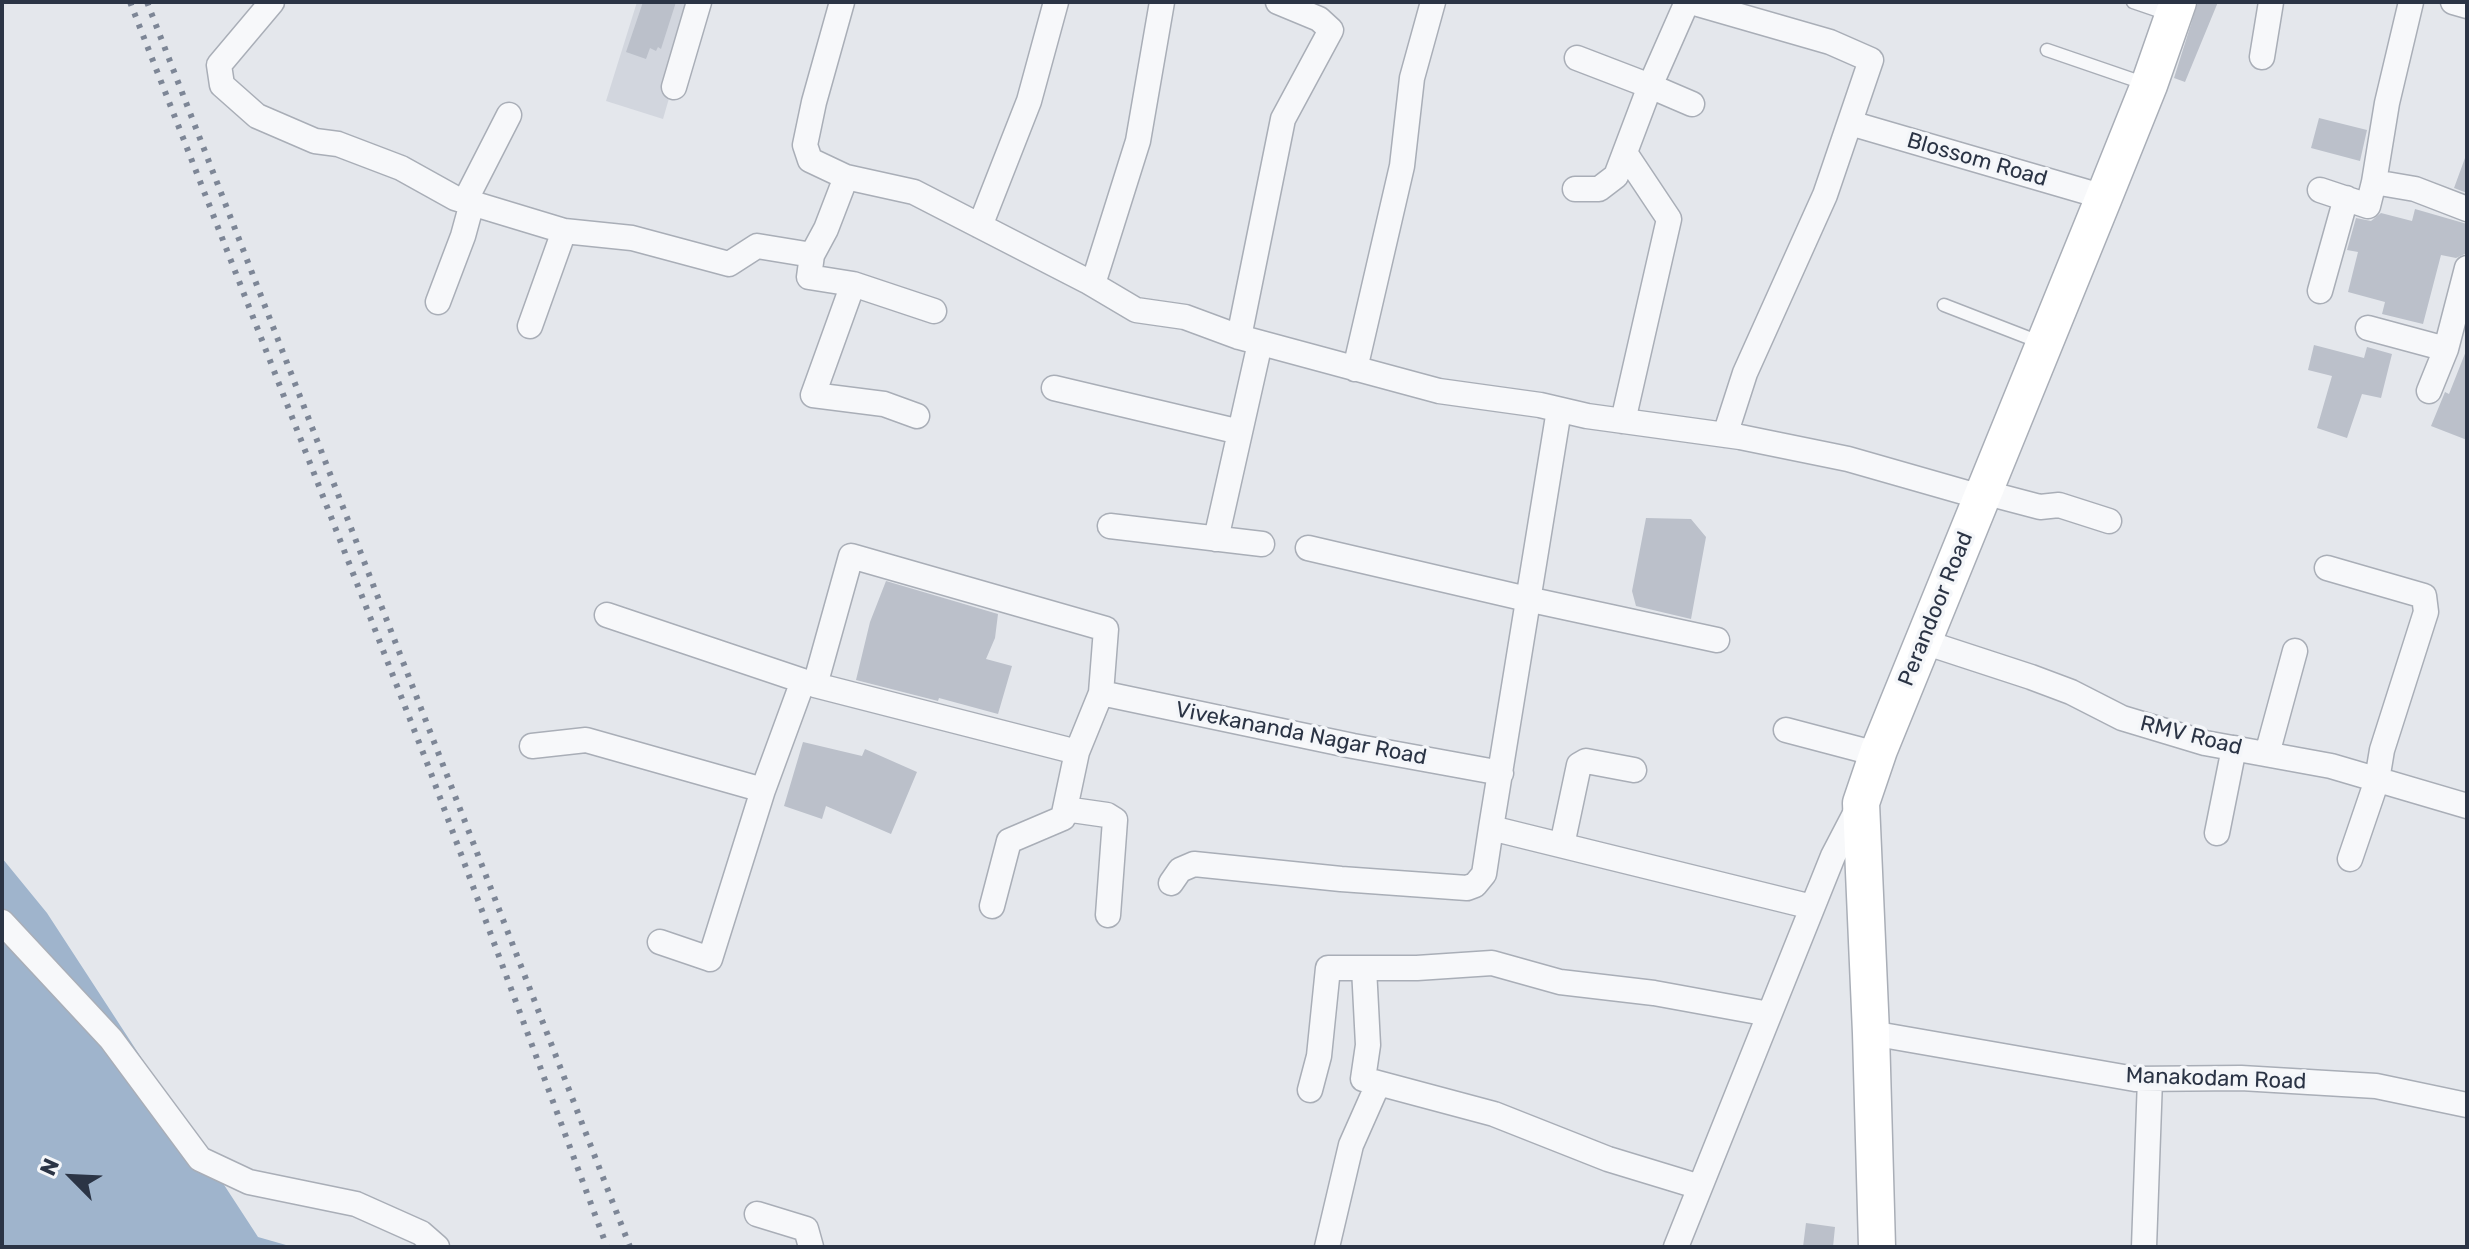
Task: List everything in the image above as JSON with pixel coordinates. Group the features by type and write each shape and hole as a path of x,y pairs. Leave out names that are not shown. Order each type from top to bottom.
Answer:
{"main road":[{"name":"Perandoor Road","path":"1877,1247 1861,803 1877,754 2149,85 2175,9"}],"street":[{"path":"272,2 219,65 222,85 257,116 315,141 338,144 401,168 468,202 564,231 632,238 729,264 757,246 812,255"},
{"path":"674,87 699,2"},
{"path":"842,2 805,145 810,160 846,177 914,192 1093,284 1136,310 1185,317 1249,340 1439,391 1725,435 1848,459 2040,507 2059,505 2109,521"},
{"path":"980,226 1029,101 1056,2"},
{"path":"1093,284 1138,141 1162,2"},
{"path":"1216,539 1240,432 1249,340 1283,119 1331,30 1319,19 1278,2"},
{"path":"1355,369 1402,166 1412,78 1433,2"},
{"path":"1575,189 1599,189 1616,176 1650,86 1689,2 1830,42 1871,60 1825,195 1745,373 1725,435"},
{"path":"2262,57 2271,2"},
{"path":"2320,190 2368,206 2387,103 2411,2"},
{"path":"2453,2 2467,6"},
{"path":"1577,58 1692,104"},
{"path":"438,302 463,236 468,202 509,115"},
{"name":"Blossom Road","path":"1850,123 2104,197"},
{"path":"1623,421 1669,219 1625,153"},
{"path":"846,177 826,229 812,255 809,277 853,284 934,311"},
{"path":"2374,182 2415,189 2467,209"},
{"path":"2320,291 2346,198"},
{"path":"530,326 564,231"},
{"path":"2429,391 2446,349 2467,268"},
{"path":"853,284 813,395 884,404 917,416"},
{"path":"2368,328 2446,349"},
{"path":"1054,388 1240,432"},
{"path":"1171,883 1180,870 1194,864 1467,888 1475,885 1484,874 1559,410"},
{"path":"1110,526 1262,544"},
{"path":"1308,548 1717,640"},
{"path":"660,942 710,959 763,790 809,683 851,556 1106,629 1101,693 1077,752 1063,818 1009,841 992,906"},
{"path":"2327,568 2424,596 2426,612 2382,750 2377,780 2350,859"},
{"path":"607,615 809,683 1077,752"},
{"name":"RMV Road","path":"1924,642 2071,692 2122,718 2205,743 2331,766 2467,806"},
{"path":"2267,754 2295,651"},
{"name":"Vivekananda Nagar Road","path":"1101,693 1353,746 1501,773"},
{"path":"1786,730 1877,754"},
{"path":"532,746 586,740 763,790"},
{"path":"2217,833 2234,748"},
{"path":"1562,845 1579,765 1586,761 1634,770"},
{"path":"1676,1247 1833,856 1861,803"},
{"path":"1065,809 1107,815 1115,820 1108,915"},
{"path":"1491,828 1812,907"},
{"path":"2,922 111,1039 200,1159 249,1182 356,1204 421,1233 437,1247"},
{"path":"1310,1090 1319,1056 1328,968 1492,963 1560,982 1654,993 1769,1014"},
{"path":"1364,968 1368,1045 1363,1079 1494,1114 1608,1159 1700,1187"},
{"name":"Manakodam Road","path":"1871,1033 2135,1079 2241,1078 2376,1086 2467,1105"},
{"path":"2144,1247 2150,1079"},
{"path":"1327,1247 1351,1145 1378,1084"},
{"path":"757,1214 806,1229 811,1247"}],"lane":[{"path":"2133,2 2175,9"},
{"path":"2047,50 2149,85"},
{"path":"1944,305 2044,344"}],"shaded area":[{"path":"637,2 697,2 663,119 606,101"}],"water":[{"path":"2,858 47,913 258,1237 293,1247 2,1247"}],"building":[{"path":"643,2 676,2 661,49 658,47 656,51 650,48 646,59 626,52"},
{"path":"2198,2 2218,2 2185,82 2174,78"},
{"path":"2319,118 2367,130 2360,161 2311,148"},
{"path":"2467,158 2467,193 2454,188"},
{"path":"2415,209 2467,224 2467,253 2456,258 2441,255 2423,324 2382,314 2385,302 2348,292 2358,252 2347,250 2356,218 2371,221 2381,213 2412,221"},
{"path":"2314,345 2364,358 2367,347 2392,354 2381,398 2362,394 2347,438 2317,428 2332,376 2308,370"},
{"path":"2466,351 2467,440 2431,426 2445,392 2449,394"},
{"path":"1646,518 1691,519 1706,537 1691,619 1636,606 1632,591"},
{"path":"886,581 998,614 995,638 986,659 1012,666 998,714 856,680 870,622"},
{"path":"803,742 862,756 865,749 917,772 891,834 826,806 822,819 784,806"},
{"path":"1806,1223 1835,1227 1833,1247 1803,1247"}],"railway":[{"path":"130,2 429,768 607,1247"},
{"path":"147,2 630,1247"}]}
